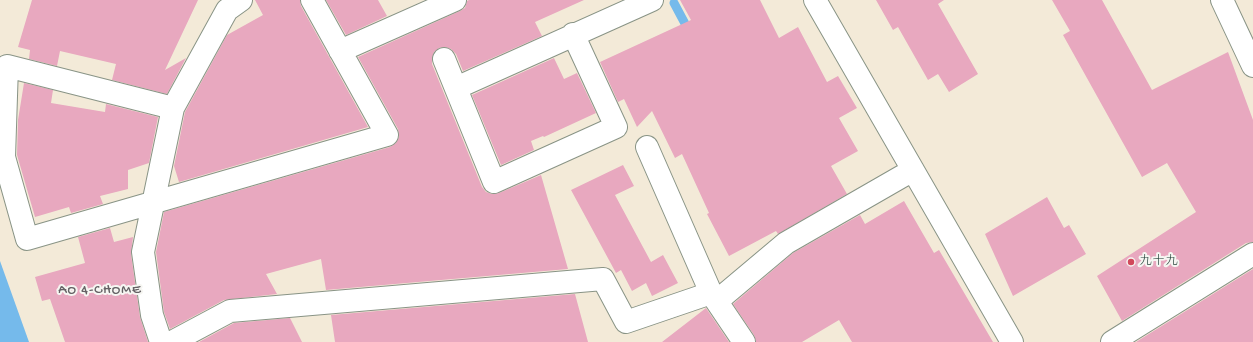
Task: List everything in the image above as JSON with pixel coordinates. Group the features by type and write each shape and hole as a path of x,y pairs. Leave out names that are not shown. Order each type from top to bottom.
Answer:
{"street":[{"path":"172,108 7,66 4,157 27,239 387,135 312,0"},
{"path":"340,51 456,0"},
{"path":"456,88 651,0"},
{"path":"814,0 1012,342"},
{"path":"1222,0 1253,66"},
{"path":"161,342 152,315 143,252 172,108 227,3"},
{"path":"444,59 494,182 616,128 573,34"},
{"path":"647,147 714,297 744,342"},
{"path":"172,342 230,311 603,279 626,322 714,297 786,243 913,170"},
{"path":"1112,342 1253,254"}],"water":[{"path":"0,261 29,342 0,342"}],"building":[{"path":"32,0 198,0 165,70 186,58 167,94 112,80 116,64 60,51 57,66 29,59 30,50 18,47"},
{"path":"255,0 300,0 301,6 368,127 179,182 174,166 185,112 227,35 263,15"},
{"path":"326,0 378,0 387,16 346,35"},
{"path":"584,0 535,22 542,36 463,71 456,54 451,49 445,47 439,48 434,52 432,58 432,64 482,187 486,192 492,194 499,193 541,175 568,269 326,290 321,259 266,274 277,294 224,300 170,329 164,312 156,252 164,212 390,147 396,143 399,137 398,129 358,57 460,11 465,8 467,1"},
{"path":"680,0 760,0 779,38 798,27 827,82 838,76 857,108 839,118 858,151 831,166 847,194 778,234 776,231 729,256 707,214 709,213 682,154 675,158 652,111 637,127 624,99 618,102 600,62 691,20"},
{"path":"876,0 944,0 938,4 978,74 949,92 938,74 928,80 898,27 893,30"},
{"path":"1052,0 1102,0 1152,90 1228,52 1253,120 1253,242 1246,243 1122,321 1097,276 1196,212 1167,163 1142,177 1063,35 1070,31"},
{"path":"554,58 564,79 577,73 596,113 544,137 543,136 531,141 534,150 501,165 472,95"},
{"path":"24,83 53,90 51,103 105,112 106,104 158,117 149,163 128,170 128,189 100,196 103,204 71,213 69,207 35,217 17,155 18,120"},
{"path":"623,165 634,186 615,195 651,262 663,255 678,283 652,296 646,283 632,291 621,270 616,273 571,190"},
{"path":"1047,197 1064,228 1069,225 1086,254 1013,296 985,234"},
{"path":"904,201 934,253 939,250 993,342 852,342 839,320 802,342 756,342 754,335 733,304 793,253 860,215 865,224"},
{"path":"110,228 114,242 133,237 131,254 140,317 148,342 65,342 50,299 42,301 35,277 85,263 78,237"},
{"path":"1253,269 1253,342 1136,342"},
{"path":"575,294 588,342 335,342 331,315"},
{"path":"706,308 729,342 662,342"},
{"path":"290,318 302,342 199,342 234,323"}],"waterway":[{"path":"674,3 690,33"}],"place":[{"name":"九十九","path":"1131,262"}],"district":[{"name":"AO 4-CHOME","path":"100,291"}]}
